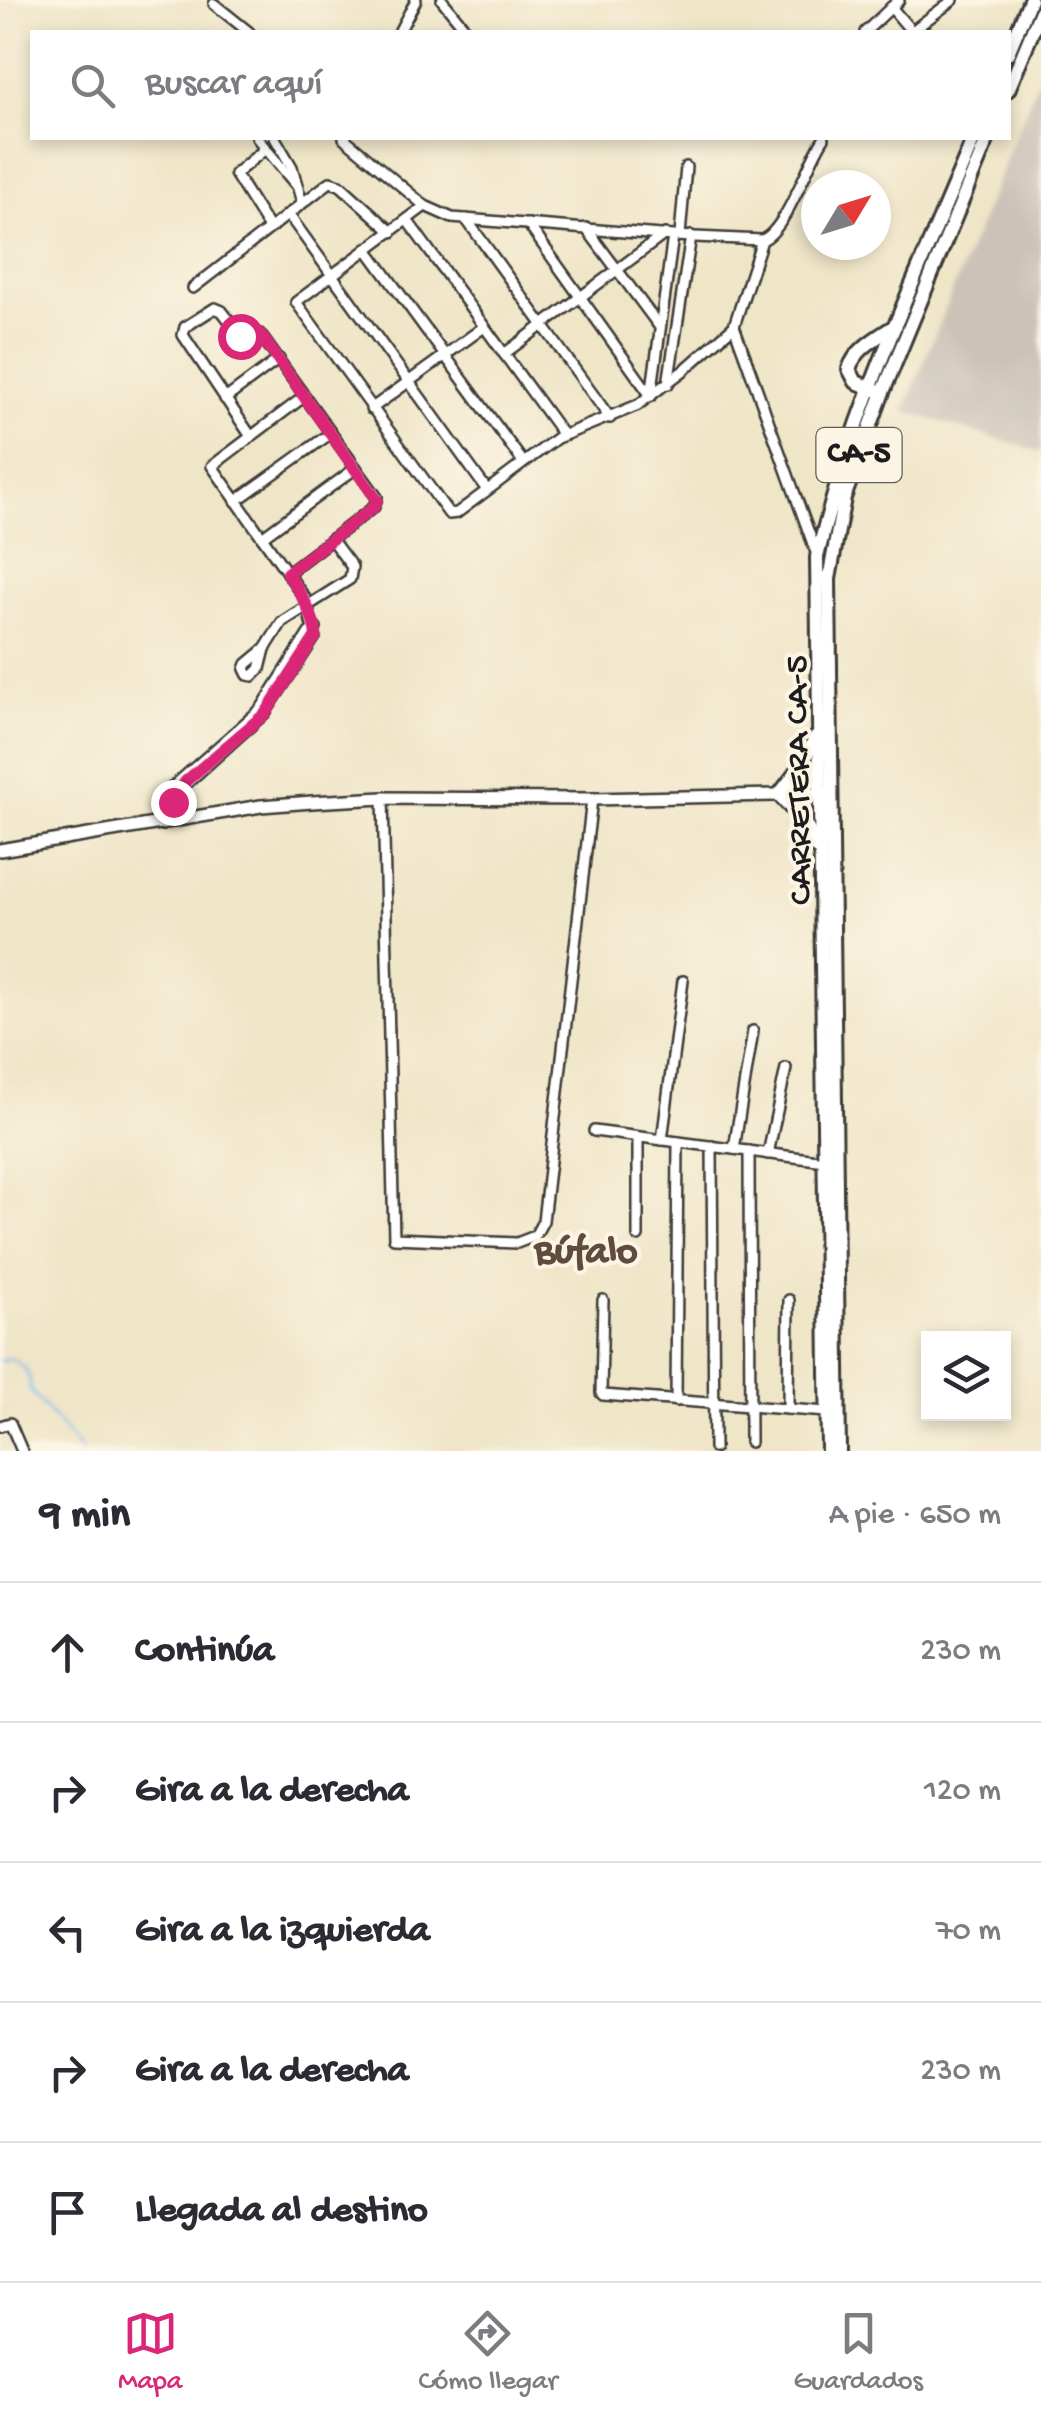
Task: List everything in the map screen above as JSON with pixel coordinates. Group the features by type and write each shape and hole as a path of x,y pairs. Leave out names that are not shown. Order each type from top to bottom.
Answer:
{"highway":[{"path":"1011,46 1030,0"},
{"path":"1011,83 1041,11"},
{"name":"CARRETERA CA-5","path":"828,1451 820,855 829,579 844,498 898,323 973,140"},
{"name":"CARRETERA CA-5","path":"839,1451 838,1158 824,794 817,731 817,556 832,496 987,140"},
{"path":"877,391 856,382 851,362 855,354 898,323"},
{"path":"817,731 801,766 779,795 805,823 820,855"},
{"path":"826,1356 832,1359 838,1434"}],"main road":[{"path":"0,850 262,806 383,798 824,794"}],"street":[{"path":"400,30 416,0"},
{"path":"442,0 466,30"},
{"path":"914,30 952,0"},
{"path":"214,4 246,30"},
{"path":"867,30 895,4 910,30"},
{"path":"258,140 296,185"},
{"path":"275,140 292,167 302,203"},
{"path":"346,140 437,214 762,240 769,238 780,224 823,140"},
{"path":"264,150 235,174 269,228"},
{"path":"651,396 686,167"},
{"path":"193,288 327,183 337,183 392,232"},
{"path":"425,206 296,302 445,511 457,513 563,436 610,418 651,396 734,326 762,240"},
{"path":"288,214 487,490"},
{"path":"466,218 610,418"},
{"path":"407,220 563,436"},
{"path":"528,223 651,396"},
{"path":"586,228 660,326"},
{"path":"504,354 618,271 677,235"},
{"path":"668,384 677,235"},
{"path":"368,249 523,462"},
{"path":"250,435 185,339 185,327 210,310 218,308 240,336 260,334 377,496 376,504 287,573"},
{"path":"734,326 817,556"},
{"path":"371,410 484,327"},
{"path":"225,399 279,359"},
{"path":"170,824 168,790 261,709 316,628 305,609 304,598 212,466 305,396"},
{"path":"236,500 331,433"},
{"path":"262,537 356,468"},
{"path":"265,649 282,622 352,575 350,564 331,538"},
{"path":"383,798 394,1238 517,1244 535,1236 543,1221 592,799"},
{"path":"662,1140 683,981"},
{"path":"734,1149 754,1032"},
{"path":"768,1154 786,1068"},
{"path":"594,1131 825,1161"},
{"path":"638,1137 638,1236"},
{"path":"676,1401 678,1142"},
{"path":"712,1146 714,1448"},
{"path":"748,1151 750,1442"},
{"path":"603,1300 602,1394 827,1412"},
{"path":"788,1409 789,1300"},
{"path":"4,1424 22,1451"}],"shaded area":[{"path":"1041,72 1041,452 904,411"}],"waterway":[{"path":"0,1361 10,1358 23,1367 30,1390 82,1451"}],"district":[{"name":"Búfalo","path":"586,1253"}],"route":[{"path":"173,802 186,781 266,713 316,636 304,598 287,573 374,507 377,500 260,334 240,336"}]}
